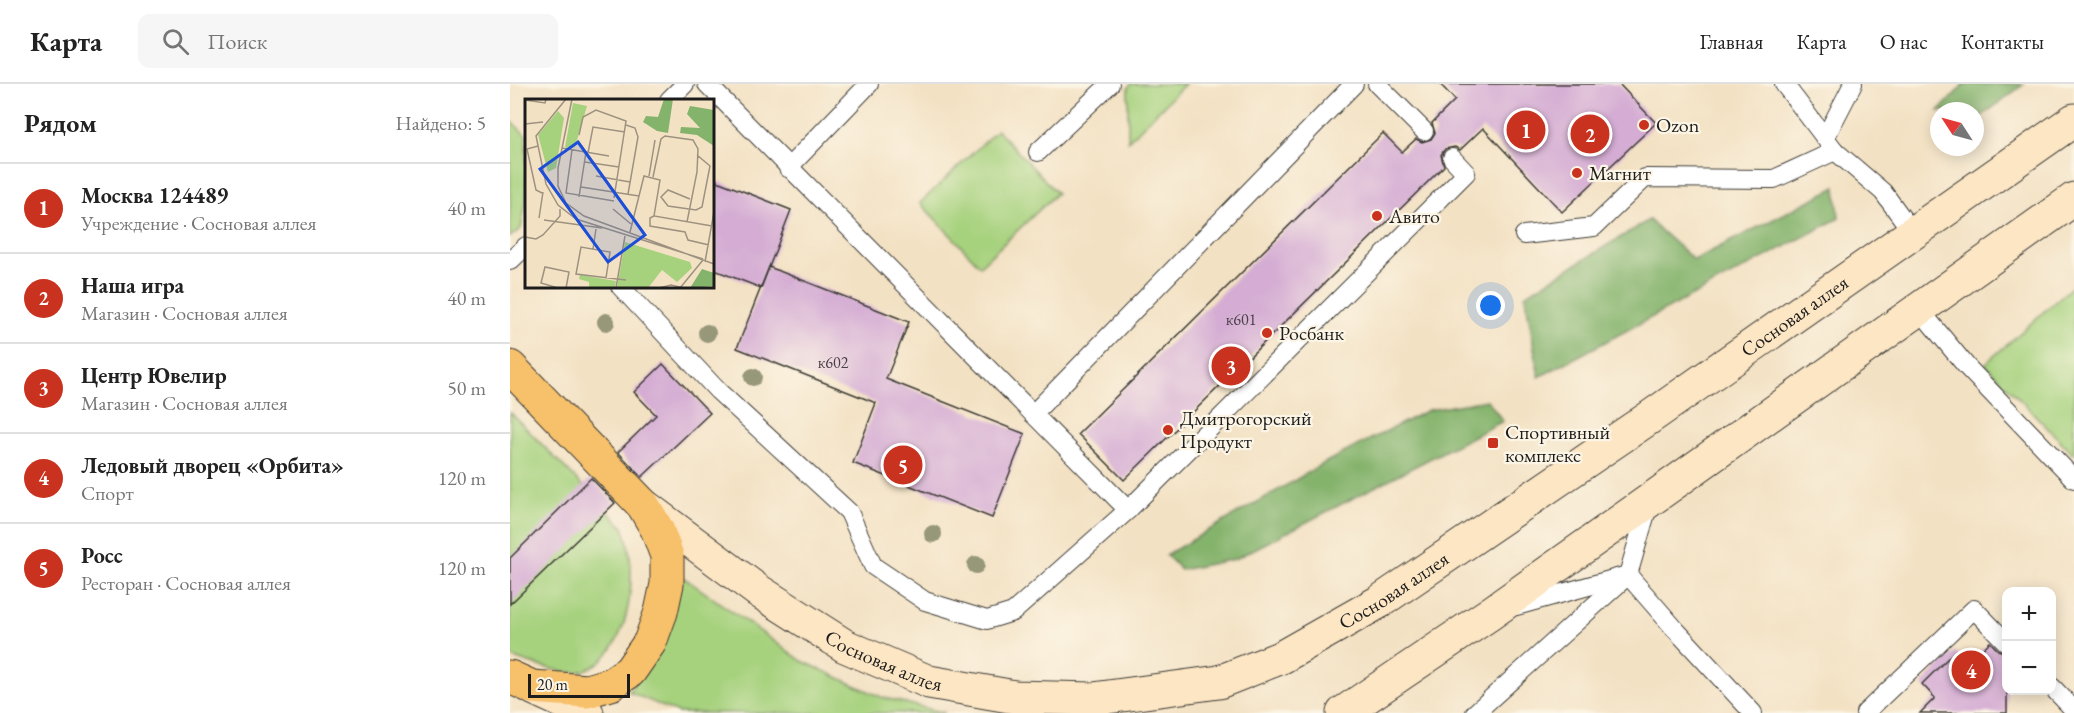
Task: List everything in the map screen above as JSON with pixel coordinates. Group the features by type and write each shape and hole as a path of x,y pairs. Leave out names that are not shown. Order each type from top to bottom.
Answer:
{"main road":[{"name":"Сосновая аллея","path":"510,367 643,505 757,590 845,646 929,682 1015,697 1093,699 1218,682 1282,657 1379,602 1657,412 2074,120"},
{"path":"1343,713 1491,613 2074,199"},
{"name":"Сосновая аллея","path":"521,682 587,691 611,684 630,671 650,642 661,612 667,584 667,555 657,529 643,505"},
{"name":"Сосновая аллея","path":"521,682 587,713"}],"lane":[{"path":"670,99 685,84"},
{"path":"707,84 1128,510"},
{"path":"789,168 869,84"},
{"path":"1038,152 1110,84"},
{"path":"1033,414 1354,84"},
{"path":"1377,84 1424,131"},
{"path":"1784,84 1830,144 1883,192 1913,233"},
{"path":"1524,235 1593,227 1645,178 1774,179 1830,144 1853,84"},
{"path":"622,288 718,391 849,512 873,566 925,601 987,620 1013,612 1128,510 1466,173 1452,158"},
{"path":"510,261 525,247"},
{"path":"1919,309 1967,367 2071,470"},
{"path":"1475,713 1628,575 1650,499"},
{"path":"1491,613 1628,575"},
{"path":"1628,575 1753,713"},
{"path":"1865,713 1974,609 2006,641"},
{"path":"2056,691 2074,710"}],"green space":[{"path":"1131,84 1185,84 1128,141 1128,88"},
{"path":"1964,84 2024,84 1984,114 1984,102 1947,102"},
{"path":"510,120 525,134 525,207 521,229 510,237"},
{"path":"997,130 1057,193 980,266 920,203"},
{"path":"1836,187 1839,218 1539,377 1525,295 1649,220 1694,260"},
{"path":"2074,285 2074,455 1985,364"},
{"path":"1487,400 1503,421 1235,559 1181,570 1166,555 1328,461 1428,410"},
{"path":"510,412 623,527 628,545 631,566 630,588 627,611 620,633 610,651 596,665 578,672 544,667 510,656"},
{"path":"683,577 802,661 881,697 945,713 678,713 629,692 657,650"}],"building":[{"path":"1440,84 1619,84 1656,123 1562,212 1483,128 1460,150 1455,147 1445,149 1441,155 1444,166 1124,480 1078,434 1383,133 1402,152 1416,139 1422,142 1431,139 1435,133 1432,123 1455,100"},
{"path":"714,180 791,210 761,288 714,270"},
{"path":"769,267 909,322 886,379 1025,434 992,518 853,463 876,403 737,348"},
{"path":"663,364 710,413 642,477 618,452 656,415 634,392"},
{"path":"591,478 615,503 510,604 510,558"},
{"path":"1990,642 2002,651 2002,695 2007,695 2007,713 1920,713 1935,698 1922,684 1955,651 1967,663"}],"place":[{"name":"Ozon","path":"1644,125"},
{"name":"Москва 124489","path":"1526,130"},
{"name":"Наша игра","path":"1590,134"},
{"name":"Магнит","path":"1577,173"},
{"name":"Авито","path":"1377,216"},
{"name":"Росбанк","path":"1267,333"},
{"name":"Центр Ювелир","path":"1231,366"},
{"name":"Дмитрогорский Продукт","path":"1168,430"},
{"name":"Спортивный комплекс","path":"1493,443"},
{"name":"Росс","path":"903,465"},
{"name":"Ледовый дворец «Орбита»","path":"1971,670"}]}
